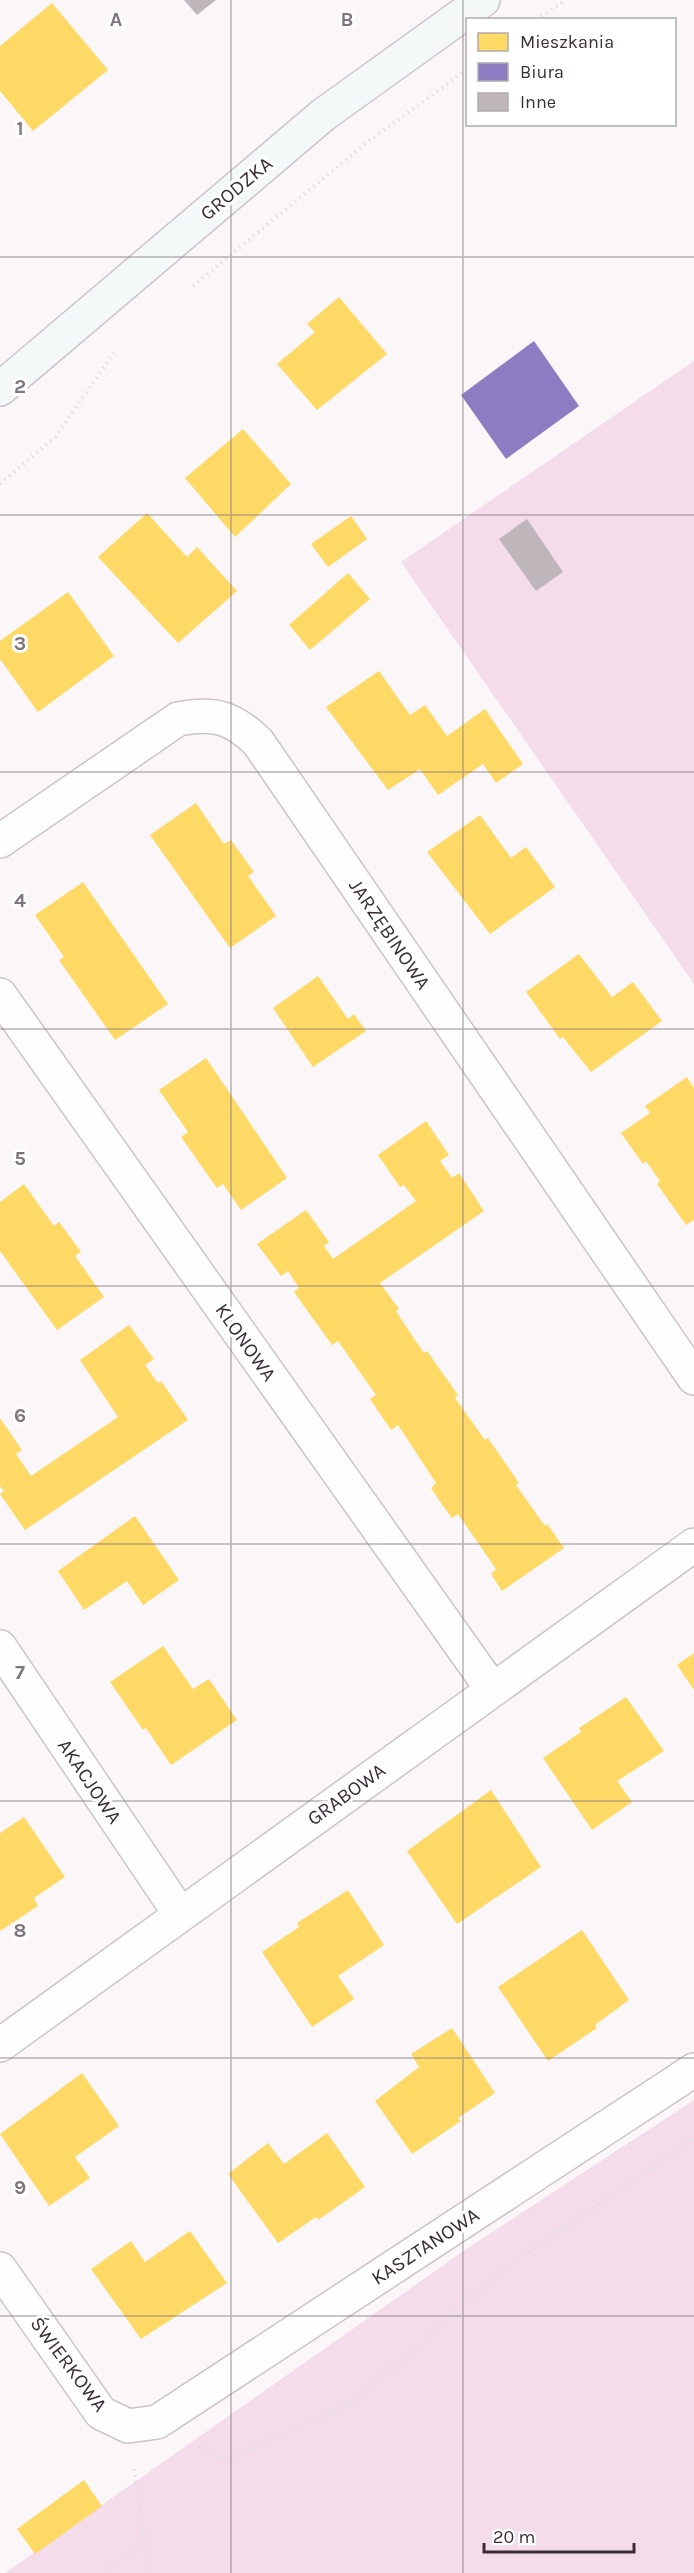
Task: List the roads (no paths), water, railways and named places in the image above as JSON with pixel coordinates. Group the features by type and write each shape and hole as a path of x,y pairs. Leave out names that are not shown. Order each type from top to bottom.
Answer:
{"street":[{"name":"GRODZKA","path":"0,390 323,115 483,0"},
{"name":"JARZĘBINOWA","path":"0,842 178,719 201,714 224,718 241,726 258,742 694,1378"},
{"name":"KLONOWA","path":"0,995 492,1689"},
{"name":"GRABOWA","path":"0,2045 694,1545"},
{"name":"AKACJOWA","path":"0,1647 180,1914"},
{"name":"KASZTANOWA","path":"143,2424 694,2070"},
{"name":"ŚWIERKOWA","path":"0,2269 101,2413 143,2424"}]}
